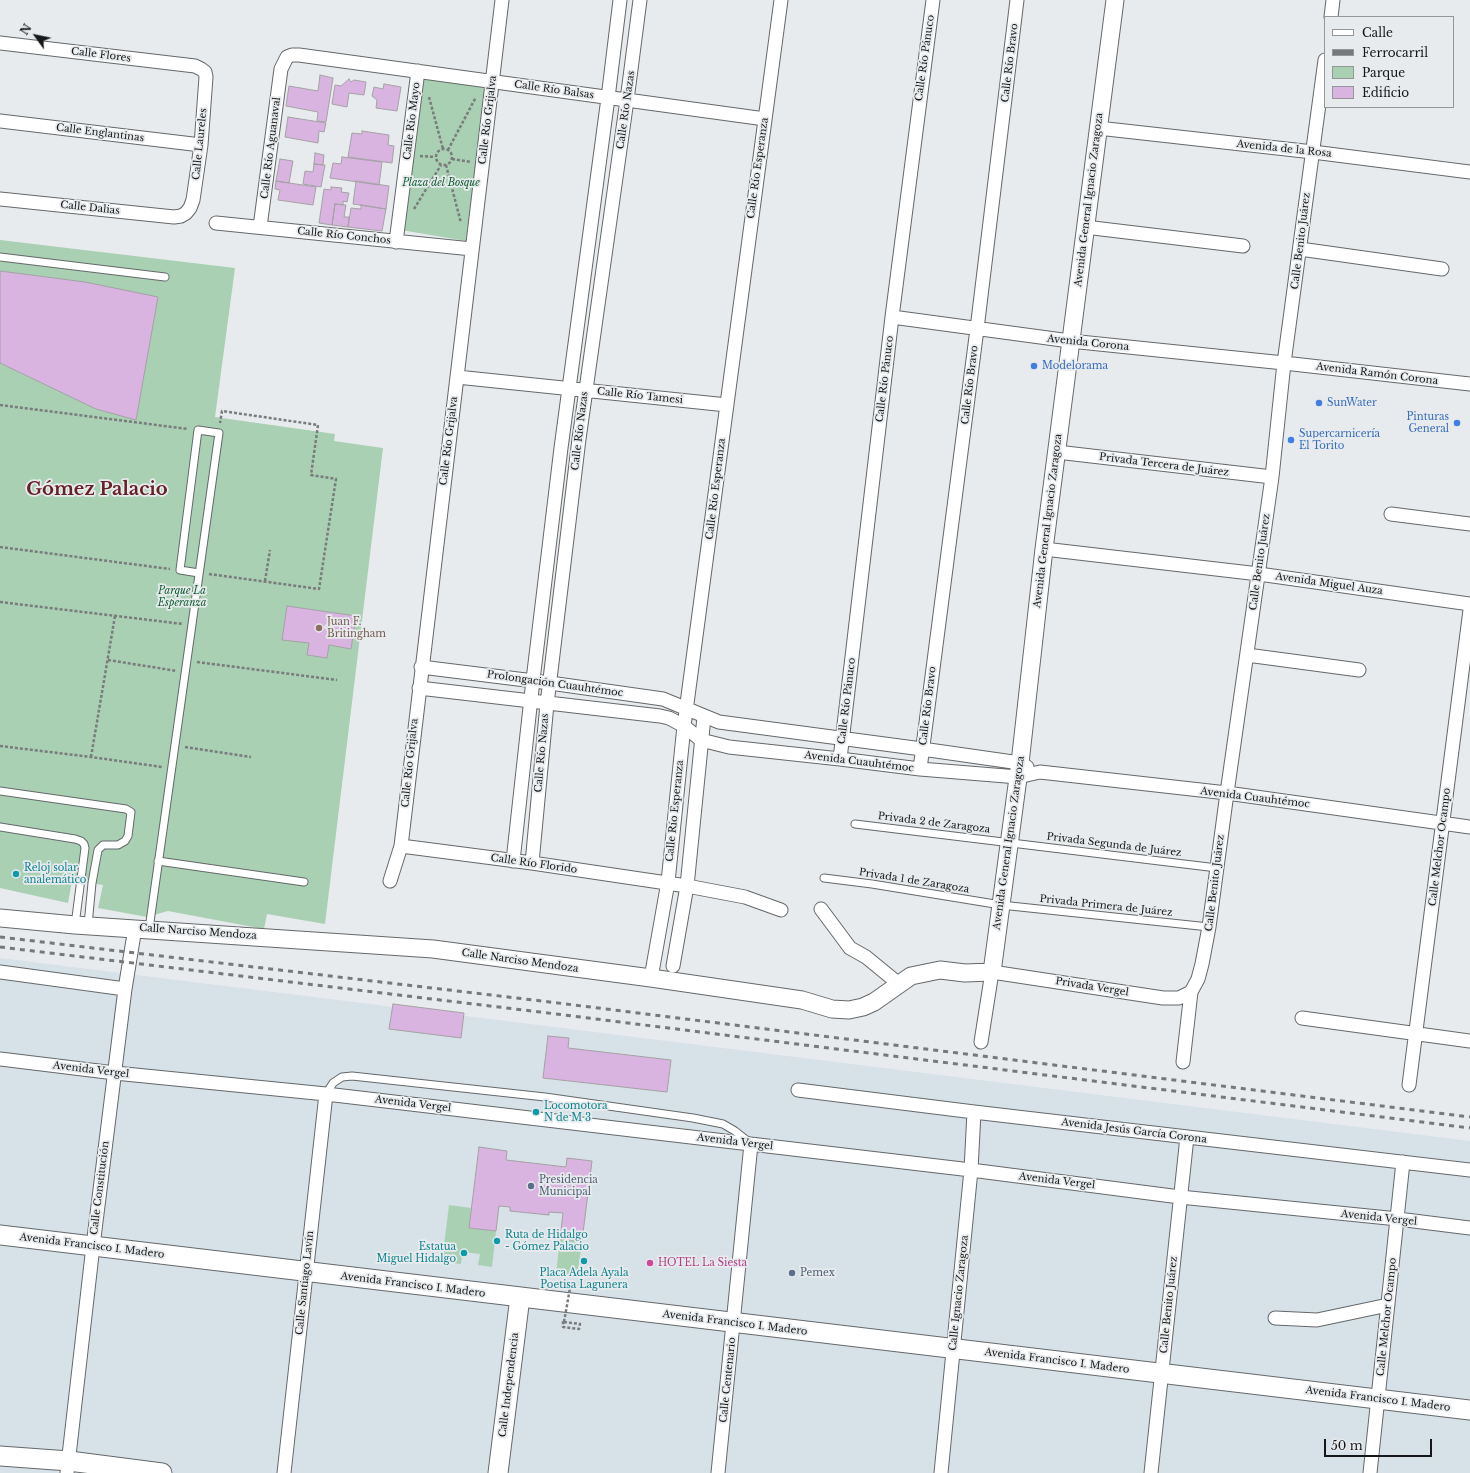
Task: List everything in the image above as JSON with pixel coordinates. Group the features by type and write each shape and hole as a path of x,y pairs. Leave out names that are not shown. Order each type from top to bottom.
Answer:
{"main road":[{"name":"Avenida Francisco I. Madero","path":"0,1236 1470,1410"},
{"name":"Calle Independencia","path":"498,1473 520,1297"},
{"path":"0,1456 68,1467 162,1473"}],"street":[{"name":"Calle Río Grijalva","path":"390,881 401,846 421,667 502,0"},
{"name":"Calle Río Nazas","path":"513,861 568,388 620,0"},
{"name":"Calle Río Nazas","path":"532,863 547,704 585,390 640,0"},
{"name":"Calle Río Esperanza","path":"651,978 668,882 684,726 781,0"},
{"name":"Calle Río Pánuco","path":"840,759 892,317 933,0"},
{"name":"Calle Río Bravo","path":"920,769 977,329 1017,0"},
{"name":"Avenida General Ignacio Zaragoza","path":"981,1042 1010,843 1044,549 1115,0"},
{"path":"1331,16 1333,0"},
{"name":"Calle Flores","path":"0,43 195,66 201,69"},
{"name":"Calle Río Balsas","path":"281,69 283,61 287,57 299,55 765,119"},
{"name":"Calle Benito Juárez","path":"1183,1062 1191,992 1198,980 1209,927 1216,868 1272,477 1284,363 1324,68"},
{"name":"Calle Laureles","path":"181,216 190,208 193,200 201,145 206,77 205,72 201,69"},
{"name":"Calle Río Aguanaval","path":"260,227 281,69"},
{"name":"Calle Río Mayo","path":"396,242 418,71"},
{"name":"Calle Englantinas","path":"0,121 201,145"},
{"name":"Avenida de la Rosa","path":"1098,128 1313,152 1470,172"},
{"name":"Calle Dalias","path":"0,199 174,217 181,216"},
{"name":"Calle Río Conchos","path":"216,223 472,250"},
{"path":"1085,227 1243,246"},
{"path":"1300,249 1442,269"},
{"name":"Avenida Corona","path":"892,317 1070,341 1284,363"},
{"name":"Avenida Ramón Corona","path":"1284,363 1470,384"},
{"name":"Calle Río Tamesi","path":"457,377 727,404"},
{"name":"Privada Tercera de Juárez","path":"1057,452 1272,477"},
{"path":"1391,514 1470,524"},
{"name":"Avenida Miguel Auza","path":"1044,549 1258,574 1470,604"},
{"name":"Calle Melchor Ocampo","path":"1409,1085 1470,610"},
{"path":"1247,655 1359,670"},
{"name":"Prolongación Cuauhtémoc","path":"421,667 533,680 663,699 687,708"},
{"name":"Prolongación Cuauhtémoc","path":"419,688 660,716 669,718 684,726"},
{"name":"Avenida Cuauhtémoc","path":"687,708 704,717 728,724 922,749 1019,770"},
{"name":"Calle Río Esperanza","path":"673,966 687,886 704,717"},
{"name":"Avenida Cuauhtémoc","path":"684,726 701,740 729,747 920,769 1019,770 1040,772 1227,793 1470,826"},
{"name":"Calle Río Florido","path":"401,846 668,882 745,897 781,910"},
{"name":"Calle Narciso Mendoza","path":"0,907 36,922"},
{"path":"821,909 850,948 866,957 899,984"},
{"name":"Calle Narciso Mendoza","path":"0,918 36,922 142,928 433,949 802,1000 832,1009 849,1010 863,1007 874,1002 911,976 940,970 965,973 992,972"},
{"name":"Calle Constitución","path":"68,1467 93,1246 125,989 142,928"},
{"path":"0,972 125,989"},
{"name":"Privada Vergel","path":"992,972 1163,998 1179,998 1191,992"},
{"path":"1302,1018 1470,1041"},
{"name":"Avenida Vergel","path":"0,1059 326,1094 971,1170 1180,1197 1398,1219 1470,1228"},
{"name":"Avenida Jesús García Corona","path":"798,1090 1470,1170"},
{"name":"Calle Santiago Lavín","path":"284,1473 326,1094"},
{"name":"Calle Ignacio Zaragoza","path":"941,1473 971,1170 974,1112"},
{"name":"Calle Benito Juárez","path":"1151,1473 1163,1373 1187,1137"},
{"name":"Calle Centenario","path":"718,1473 751,1144"},
{"name":"Calle Melchor Ocampo","path":"1370,1473 1404,1162"},
{"path":"1275,1318 1317,1320 1388,1305"}],"lane":[{"path":"0,257 165,277"},
{"path":"142,928 158,861 192,625 219,432 198,430 180,570 199,573"},
{"path":"0,791 126,809 131,812 128,836 125,841 118,845 103,845 98,850 92,883 81,925"},
{"name":"Privada 2 de Zaragoza","path":"855,824 1010,843"},
{"path":"0,827 75,839 84,844 81,925"},
{"name":"Privada Segunda de Juárez","path":"1010,843 1216,868"},
{"path":"158,861 304,882"},
{"name":"Privada 1 de Zaragoza","path":"824,878 872,884 1001,905"},
{"name":"Privada Primera de Juárez","path":"1001,905 1209,927"},
{"path":"326,1094 333,1083 342,1077 352,1076 545,1097 693,1118 722,1124 735,1131 751,1144"}],"path":[{"path":"448,150 478,94"},
{"path":"429,96 443,149"},
{"path":"435,157 437,152 443,149 448,150 452,159"},
{"path":"420,156 435,157"},
{"path":"435,157 437,162 441,165 450,163 452,159"},
{"path":"452,159 476,162"},
{"path":"414,210 441,165"},
{"path":"446,165 462,226"},
{"path":"0,405 198,430"},
{"path":"199,573 319,588 336,479 311,475 318,425 222,411"},
{"path":"0,547 180,570"},
{"path":"265,581 270,550"},
{"path":"0,602 192,625"},
{"path":"91,756 115,616"},
{"path":"108,660 185,672"},
{"path":"187,660 337,680"},
{"path":"0,746 91,756 171,768"},
{"path":"174,746 251,757"},
{"path":"570,1288 564,1322 580,1324 579,1329 563,1327 563,1320 581,1322"}],"shaded area":[{"path":"0,958 1470,1141 1470,1473 0,1473"}],"green space":[{"name":"Plaza del Bosque","path":"423,72 486,81 466,241 401,230"},
{"name":"Parque La Esperanza","path":"0,240 235,268 215,417 335,434 334,441 383,448 325,924 267,914 264,929 168,911 147,917 98,908 103,885 72,881 68,903 0,888"},
{"path":"449,1205 471,1208 469,1228 496,1231 492,1267 478,1265 480,1254 462,1252 461,1264 442,1262"},
{"path":"560,1239 582,1242 577,1277 556,1274"}],"building":[{"path":"320,75 333,78 326,122 317,121 318,112 286,106 289,86 318,91"},
{"path":"349,79 351,82 354,80 366,82 364,95 349,93 347,107 332,104 335,85 341,86"},
{"path":"384,84 401,87 397,111 376,108 377,100 372,96 374,87 383,89"},
{"path":"288,117 326,123 324,132 319,131 318,143 285,137"},
{"path":"362,131 389,135 388,145 394,146 392,163 348,157 352,133 362,134"},
{"path":"315,153 324,155 323,165 314,164"},
{"path":"342,157 382,162 379,185 330,178 333,163 341,164"},
{"path":"280,159 293,161 289,183 276,181"},
{"path":"314,164 325,165 321,187 303,184 305,171 313,172"},
{"path":"276,181 316,187 313,205 278,200 280,190 275,189"},
{"path":"356,181 389,186 386,209 353,204"},
{"path":"331,187 342,188 341,192 349,193 347,202 343,201 343,205 335,204 332,225 319,223 324,189 331,190"},
{"path":"335,204 346,205 344,217 349,217 348,227 332,225"},
{"path":"361,205 386,209 382,231 348,227 351,208 361,209"},
{"path":"0,271 85,282 158,297 136,420 96,409 0,363"},
{"name":"Juan F. Britingham","path":"287,606 356,616 351,649 329,645 327,658 307,655 309,643 282,640"},
{"path":"393,1004 464,1013 461,1038 389,1029"},
{"path":"548,1036 569,1038 568,1048 671,1060 667,1092 543,1078"},
{"name":"Presidencia Municipal","path":"479,1147 507,1151 506,1160 566,1167 567,1158 592,1161 582,1241 560,1239 563,1213 549,1212 549,1215 510,1211 510,1207 499,1206 496,1231 469,1228"}],"railway":[{"path":"0,937 542,1001 1470,1117"},
{"path":"0,947 540,1012 1470,1128"}],"place":[{"name":"Modelorama","path":"1034,366"},
{"name":"SunWater","path":"1319,403"},
{"name":"Pinturas General","path":"1457,423"},
{"name":"Supercarnicería El Torito","path":"1291,440"},
{"name":"Juan F. Britingham","path":"319,628"},
{"name":"Reloj solar analemático","path":"16,874"},
{"name":"Locomotora N de M 3","path":"536,1112"},
{"name":"Presidencia Municipal","path":"531,1186"},
{"name":"Ruta de Hidalgo - Gómez Palacio","path":"497,1241"},
{"name":"Estatua Miguel Hidalgo","path":"464,1253"},
{"name":"Placa Adela Ayala Poetisa Lagunera","path":"584,1261"},
{"name":"HOTEL La Siesta","path":"650,1263"},
{"name":"Pemex","path":"792,1273"}],"district":[{"name":"Gómez Palacio","path":"97,490"}]}
